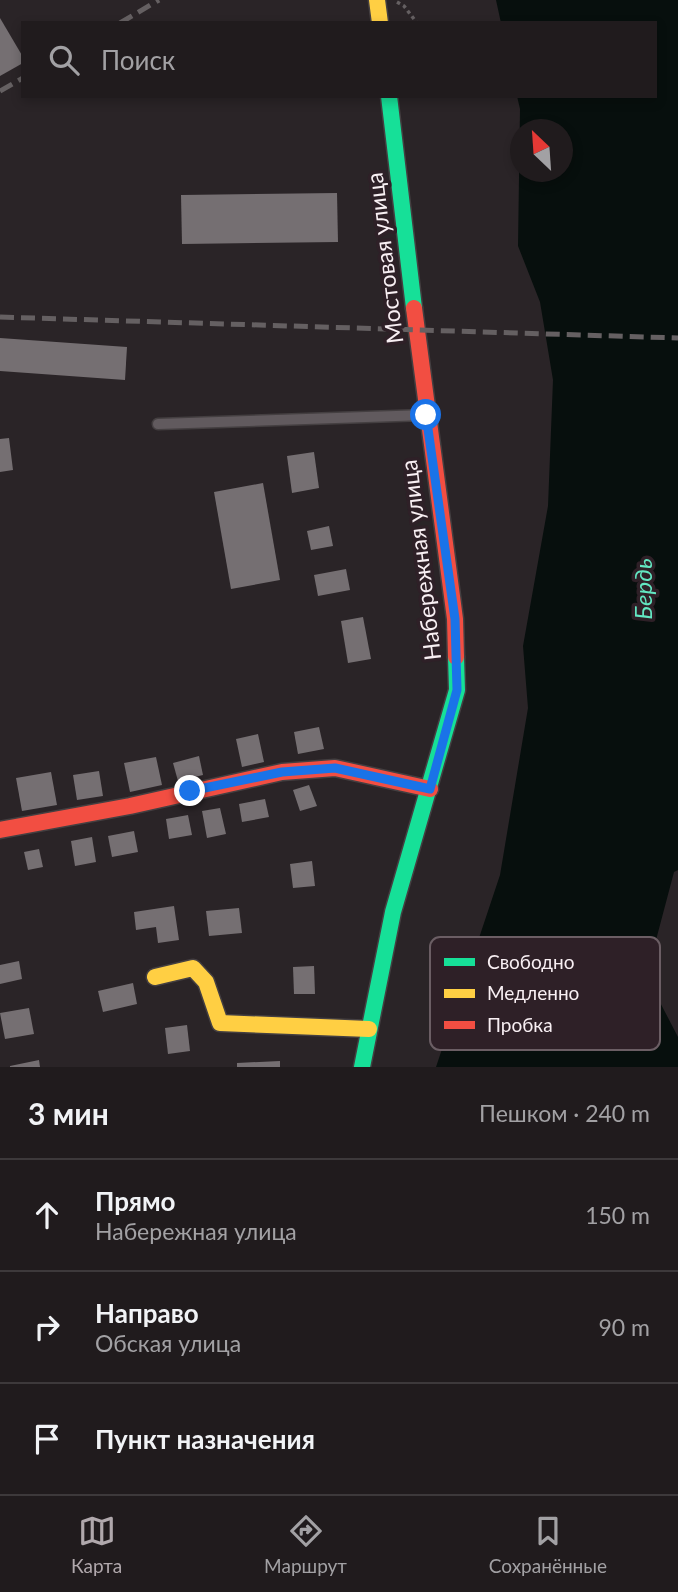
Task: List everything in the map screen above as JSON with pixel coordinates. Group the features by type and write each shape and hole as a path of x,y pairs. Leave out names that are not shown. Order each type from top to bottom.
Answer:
{"street":[{"path":"377,0 380,21"},
{"name":"Мостовая улица","path":"389,98 426,415"},
{"name":"Набережная улица","path":"362,1067 393,912 457,690 455,619 426,415"},
{"path":"0,830 131,806 282,772 335,768 430,789"},
{"path":"155,977 193,968 206,982 220,1023 369,1029"}],"lane":[{"path":"158,424 426,415"}],"path":[{"path":"392,0 404,6 415,21"}],"water":[{"name":"Бердь","path":"496,0 678,0 678,870 674,872 657,937 479,937 500,875 528,708 523,646 548,506 553,380 540,302 518,246 519,182 573,182 573,119 520,119 517,98 657,98 657,21 501,21"},
{"path":"660,1002 678,1037 678,1067 436,1067 442,1050 660,1050"}],"building":[{"path":"0,18 21,54 21,64 0,76"},
{"path":"337,193 338,242 182,244 181,195"},
{"path":"0,338 127,347 125,380 0,371"},
{"path":"9,438 13,470 0,472 0,439"},
{"path":"314,452 319,488 292,493 287,456"},
{"path":"263,483 280,580 231,589 214,492"},
{"path":"329,526 333,546 311,550 307,531"},
{"path":"346,569 350,590 318,596 314,575"},
{"path":"363,617 371,659 348,663 341,621"},
{"path":"319,727 324,749 298,754 294,732"},
{"path":"258,734 264,762 242,767 236,739"},
{"path":"199,756 203,775 178,781 173,763"},
{"path":"156,757 162,785 130,792 124,763"},
{"path":"99,771 103,796 77,800 73,775"},
{"path":"51,772 57,805 22,811 16,778"},
{"path":"309,785 317,806 300,811 293,790"},
{"path":"265,799 269,817 242,822 239,804"},
{"path":"220,808 226,834 207,838 202,811"},
{"path":"188,815 192,835 169,839 166,819"},
{"path":"134,831 138,852 112,857 108,836"},
{"path":"92,837 96,862 75,866 71,841"},
{"path":"39,849 43,867 28,870 24,852"},
{"path":"312,861 315,886 293,888 290,864"},
{"path":"174,906 179,940 158,943 156,927 136,930 134,912"},
{"path":"239,908 242,933 209,936 206,911"},
{"path":"19,961 22,979 0,984 0,965"},
{"path":"314,966 315,994 294,994 293,967"},
{"path":"133,983 137,1004 103,1012 98,991"},
{"path":"29,1008 34,1034 5,1039 0,1013"},
{"path":"187,1025 190,1051 168,1054 165,1028"},
{"path":"39,1060 40,1067 10,1067 10,1066"},
{"path":"280,1061 280,1067 237,1067 237,1063"}],"railway":[{"path":"123,21 159,0"},
{"path":"0,91 21,79"},
{"path":"0,317 678,338"}],"traffic: fast":[{"path":"389,98 414,308"},
{"path":"362,1067 393,912 457,690 456,657"}],"traffic: slow":[{"path":"377,0 380,21"},
{"path":"155,977 193,968 206,982 220,1023 369,1029"}],"traffic: jam":[{"path":"414,308 455,619 456,657"},
{"path":"0,830 130,806 282,772 335,768 430,789"}],"route":[{"path":"190,791 282,772 335,768 430,789 457,690 455,619 426,415"}]}
